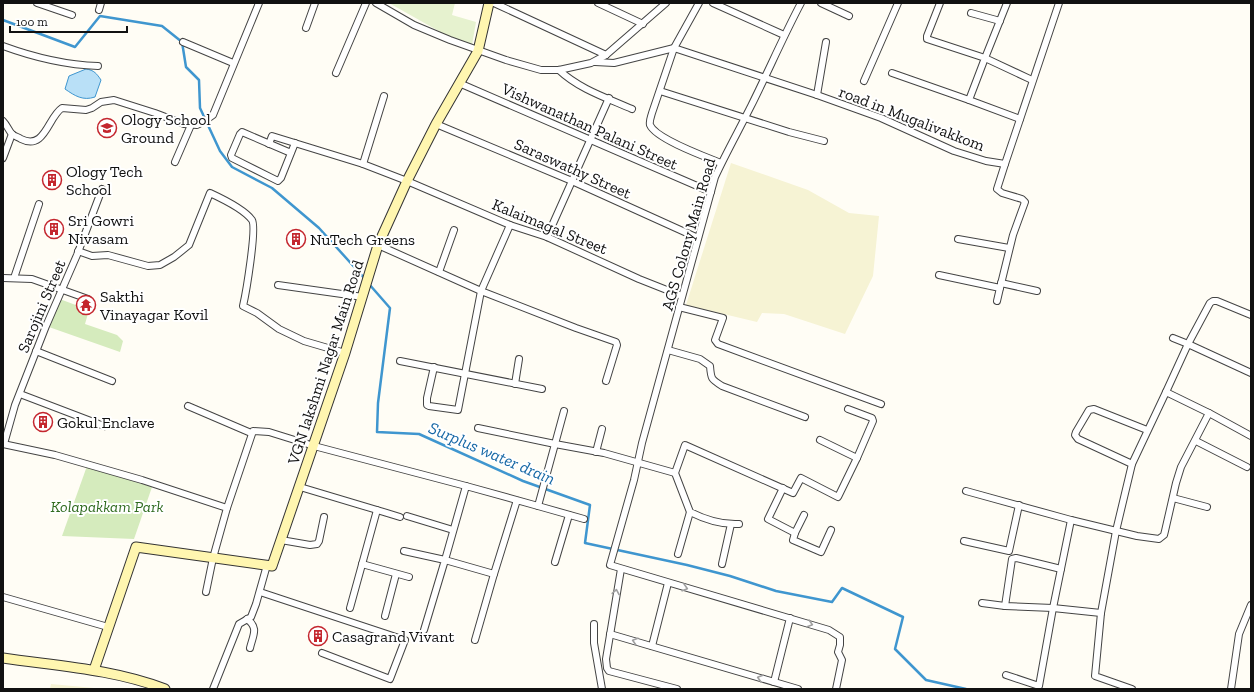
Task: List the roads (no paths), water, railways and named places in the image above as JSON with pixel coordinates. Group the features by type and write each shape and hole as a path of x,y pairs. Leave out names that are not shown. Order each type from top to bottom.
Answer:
{"street":[{"path":"37,3 72,15"},
{"path":"3,121 12,134 27,142 36,140 45,133 55,114 62,108 86,110 101,102 114,100 184,124 197,125 213,115 233,63 259,3"},
{"path":"306,28 315,3"},
{"path":"336,73 366,3"},
{"path":"376,3 414,25 450,40 478,51 541,70 559,70 595,62 622,62 674,48"},
{"name":"VGN lakshmi Nagar Main Road","path":"267,565 272,566 282,540 363,297 378,245 407,181 436,124 478,51 489,3"},
{"path":"494,3 606,55"},
{"path":"598,3 643,24"},
{"path":"595,62 606,55 666,3"},
{"path":"699,3 674,48 650,120 650,125 667,140 721,164"},
{"path":"713,3 784,35"},
{"name":"AGS Colony Main Road","path":"621,569 610,565 714,177 745,118 800,3"},
{"path":"821,3 848,16"},
{"path":"864,81 898,3"},
{"path":"940,3 927,36 927,40 986,58 1032,80"},
{"path":"969,100 1007,3"},
{"path":"997,301 1012,235 1024,202 1022,199 1002,193 997,189 1032,80 1059,3"},
{"path":"971,13 1000,21"},
{"path":"183,42 233,63"},
{"path":"818,95 826,42"},
{"path":"3,46 38,57 87,66 98,66"},
{"name":"road in Mugalivakkom","path":"674,48 818,95 880,118 954,151 986,161 1004,164"},
{"path":"559,70 576,83 632,109"},
{"path":"892,73 1020,119"},
{"name":"Vishwanathan Palani Street","path":"459,83 711,192"},
{"path":"660,91 789,132 824,141"},
{"path":"363,164 384,96"},
{"path":"547,237 609,98"},
{"name":"Saraswathy Street","path":"436,124 572,181 698,238"},
{"path":"175,162 191,125"},
{"path":"291,153 242,132 231,155 232,158 274,180 278,180 281,178 291,153 295,143"},
{"path":"3,158 12,134"},
{"name":"Kalaimagal Street","path":"269,144 272,136 363,164 510,225 547,237 639,279 682,296"},
{"name":"Sarojini Street","path":"3,444 15,405 102,189"},
{"path":"79,249 92,256 108,255 148,266 160,264 174,257 189,245 210,193 228,202 249,216 253,222 246,293 243,306 257,313 279,329 304,341 345,352"},
{"path":"14,278 39,204"},
{"path":"434,367 426,402 429,406 458,410 481,291 510,225"},
{"path":"439,272 454,230"},
{"path":"958,239 1009,248"},
{"path":"378,245 481,291 616,342 617,345 606,381"},
{"path":"939,274 1037,291"},
{"path":"3,278 32,279 88,299"},
{"path":"278,285 363,297"},
{"path":"1132,689 1095,676 1101,613 1116,531 1132,464 1188,344 1210,302 1213,301 1251,315"},
{"path":"679,307 723,318 715,340 718,344 881,404"},
{"path":"1173,338 1251,373"},
{"path":"668,350 705,362 710,366 713,380 722,386 805,417"},
{"path":"36,351 112,381"},
{"path":"515,384 519,359"},
{"path":"400,361 542,389"},
{"path":"1166,392 1251,436"},
{"path":"20,394 104,426"},
{"path":"188,406 251,433 253,431 269,432 314,446 584,519"},
{"path":"678,554 690,512 675,473 685,445 793,493 800,478 838,497 873,421 872,418 848,409"},
{"path":"1132,464 1078,439 1075,435 1076,432 1089,410 1094,409 1147,430"},
{"path":"538,506 564,411"},
{"path":"966,490 1071,520 1156,540 1162,537 1166,531 1172,498 1181,467 1196,441 1209,413"},
{"path":"478,428 596,452 675,473"},
{"path":"596,452 602,429"},
{"path":"206,592 213,558 227,508 251,433"},
{"path":"820,440 857,458"},
{"path":"1196,441 1247,467"},
{"path":"3,444 55,455 135,478 227,508"},
{"path":"424,630 466,486"},
{"path":"300,487 400,517"},
{"path":"783,488 768,520 795,533"},
{"path":"1172,498 1207,507"},
{"path":"475,640 516,500"},
{"path":"964,541 1009,551 1019,505"},
{"path":"350,608 377,510"},
{"path":"690,512 705,520 739,524"},
{"path":"555,562 569,515"},
{"path":"804,515 793,540 821,552 831,530"},
{"path":"407,516 453,530"},
{"path":"282,540 310,545 317,544 324,517"},
{"path":"1006,675 1039,686 1071,520"},
{"path":"722,564 732,524"},
{"path":"94,670 136,547 267,565 260,592 251,617 239,624 214,689"},
{"path":"404,551 494,574"},
{"path":"1005,606 1012,559 1016,558 1061,569"},
{"path":"362,564 409,577"},
{"path":"677,689 609,671 607,668 606,659 621,569 829,630 840,637 838,652 842,660 842,665 836,689"},
{"path":"385,616 396,574"},
{"path":"652,646 668,583"},
{"path":"260,592 405,640 390,679 322,653"},
{"path":"3,597 108,627"},
{"path":"982,603 1101,613"},
{"path":"1231,689 1239,634 1251,605"},
{"path":"774,682 790,618"},
{"path":"248,619 254,624 255,629 250,648"},
{"path":"594,624 594,643 602,689"},
{"path":"610,634 798,689"},
{"path":"3,658 94,670 142,686 164,689"}],"water":[{"path":"86,69 91,70 101,80 95,97 91,98 79,97 65,89 69,76"}],"waterway":[{"name":"Surplus water drain","path":"3,20 75,47 100,16 162,26 182,42 186,67 199,80 200,108 220,151 232,167 272,188 319,228 366,280"},
{"name":"Surplus water drain","path":"369,284 390,308 378,403 377,432 419,434 523,481 590,505 585,543 687,565 730,576 776,591 832,602 842,588 903,617 895,649 926,680 966,689"}],"place":[{"name":"Ology School Ground","path":"107,128"},
{"name":"Ology Tech School","path":"52,180"},
{"name":"Sri Gowri Nivasam","path":"54,229"},
{"name":"NuTech Greens","path":"296,239"},
{"name":"Sakthi Vinayagar Kovil","path":"86,305"},
{"name":"Gokul Enclave","path":"43,422"},
{"name":"Casagrand Vivant","path":"318,636"}],"park label":[{"name":"Kolapakkam Park","path":"107,506"}]}
